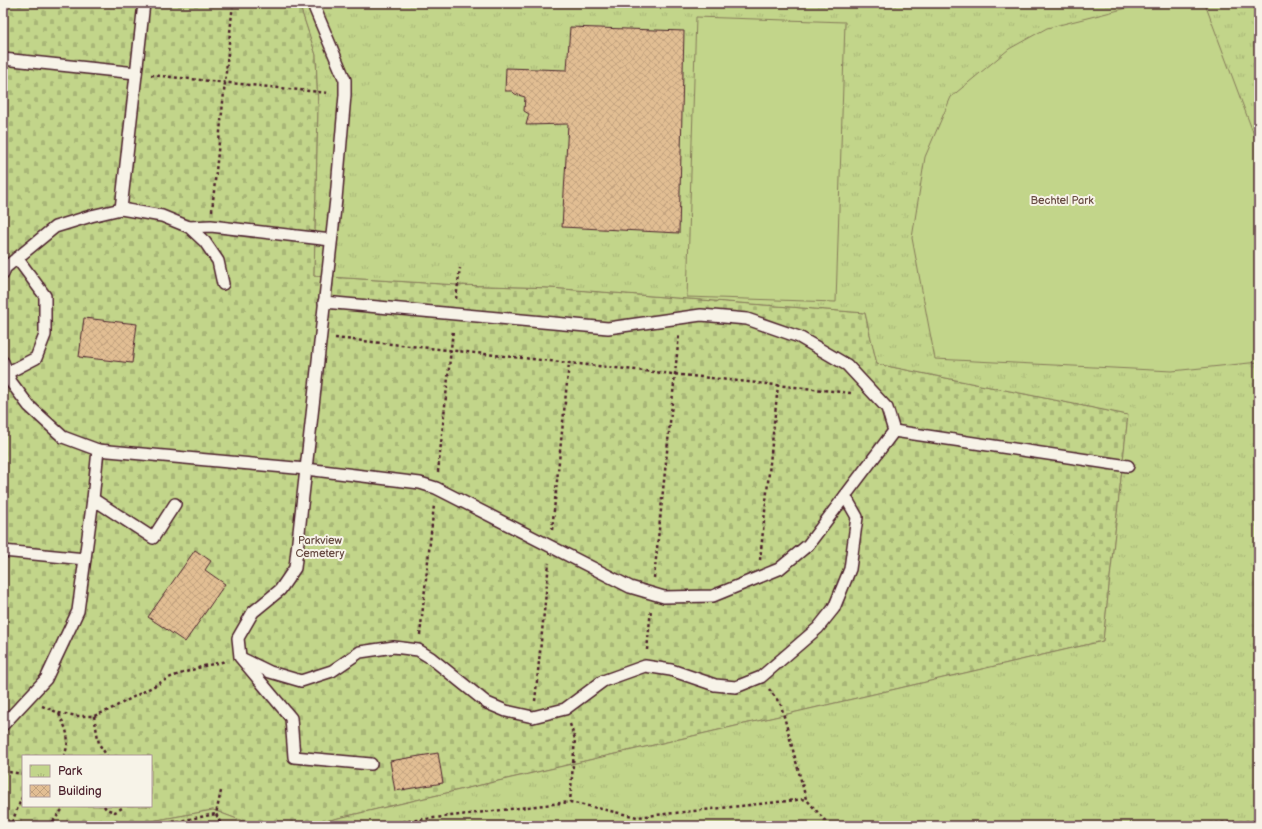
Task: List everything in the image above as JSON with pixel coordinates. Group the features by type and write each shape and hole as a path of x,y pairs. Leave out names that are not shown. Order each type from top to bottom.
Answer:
{"lane":[{"path":"120,209 144,3"},
{"path":"314,3 315,9 345,80 345,94 321,337 295,568 280,590 254,612 238,638 240,657 292,718 294,757 371,764"},
{"path":"3,59 136,73"},
{"path":"3,274 5,268 56,227 120,209 162,216 189,227 205,242 218,261 223,284"},
{"path":"189,227 211,226 331,240"},
{"path":"8,373 36,358 45,335 45,296 17,258"},
{"path":"324,302 608,328 701,315 747,319 799,337 847,365 887,408 894,431"},
{"path":"3,362 11,382 29,406 63,437 98,450 306,469 420,483 436,488 630,587 664,597 713,596 779,569 808,545 894,431"},
{"path":"894,431 1128,466"},
{"path":"3,725 46,679 78,611 98,450"},
{"path":"240,657 270,672 301,681 332,670 360,652 394,647 418,650 431,658 487,703 506,711 533,717 565,709 603,681 645,666 671,670 715,685 736,687 761,677 818,628 834,608 850,569 857,517 845,496"},
{"path":"93,498 153,538 175,504"},
{"path":"3,552 85,559"}],"path":[{"path":"211,226 233,3"},
{"path":"136,73 345,94"},
{"path":"418,650 460,268"},
{"path":"645,666 681,318"},
{"path":"321,337 875,396"},
{"path":"758,578 778,385"},
{"path":"28,699 59,713 78,716 94,716 109,710 171,677 204,666 240,657"},
{"path":"761,677 781,705 806,799 830,826"},
{"path":"565,709 575,739 570,802"},
{"path":"59,713 67,730 68,747 64,755"},
{"path":"94,716 98,744 106,755"},
{"path":"3,773 9,772 22,774"},
{"path":"221,792 216,814 222,826"},
{"path":"12,822 22,797"},
{"path":"379,826 400,822 570,802 637,817 806,799"},
{"path":"36,826 51,824 64,807"},
{"path":"105,807 106,809 115,812 122,808"},
{"path":"153,826 216,814"},
{"path":"1186,826 1259,820"},
{"path":"3,821 32,826"}],"green space":[{"name":"Parkview Cemetery","path":"3,3 299,3 316,55 318,109 314,276 458,285 551,288 865,313 877,364 1128,415 1103,641 304,826 256,826 213,810 124,826 3,826"},
{"name":"Bechtel Park","path":"299,3 1259,3 1259,826 304,826 1103,641 1128,415 877,364 865,313 551,288 458,285 314,276 318,109 316,55"},
{"path":"1147,3 1205,4 1259,148 1259,362 1172,371 935,359 912,238 925,157 951,97 1009,49 1047,28"},
{"path":"696,17 845,22 836,302 687,297"},
{"path":"213,810 256,826 124,826"}],"building":[{"path":"570,27 684,31 679,233 562,227 568,124 526,125 529,114 524,111 525,97 515,94 512,91 505,91 506,68 567,70"},
{"path":"84,318 137,324 132,363 79,357"},
{"path":"195,550 211,561 205,570 225,584 185,642 148,617"},
{"path":"438,753 443,783 395,791 390,761"}]}
